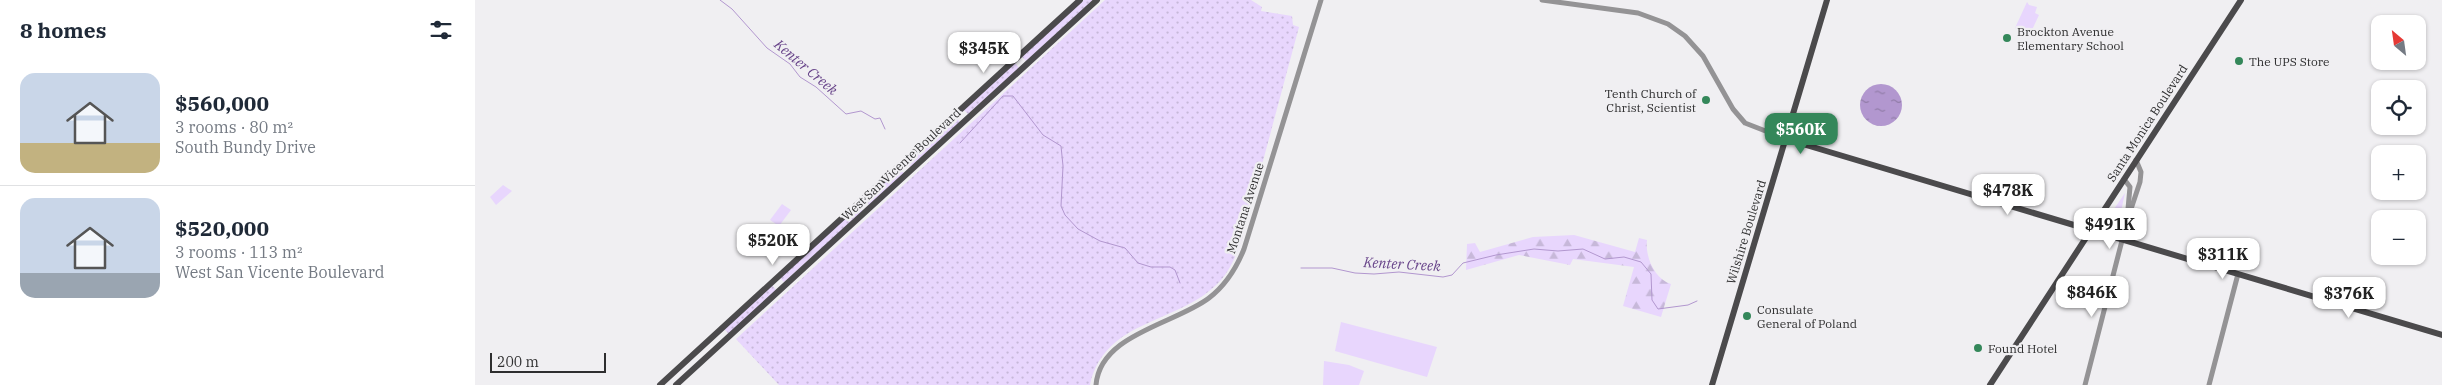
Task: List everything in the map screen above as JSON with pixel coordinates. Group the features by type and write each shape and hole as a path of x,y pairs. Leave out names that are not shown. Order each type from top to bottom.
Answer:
{"main road":[{"name":"West San Vicente Boulevard","path":"660,385 1080,0"},
{"name":"West San Vicente Boulevard","path":"676,385 1097,0"},
{"name":"Wilshire Boulevard","path":"1712,385 1827,0"},
{"name":"Santa Monica Boulevard","path":"1990,385 2241,0"},
{"path":"1786,139 2442,334"}],"street":[{"name":"Montana Avenue","path":"1096,385 1103,363 1117,346 1208,299 1226,282 1237,265 1244,249 1321,0"},
{"path":"1542,0 1638,13 1668,24 1685,36 1703,56 1733,109 1745,122 1786,139"},
{"path":"2085,385 2127,221 2141,177 2136,160"},
{"path":"2124,179 2130,187 2127,221"},
{"path":"2209,385 2238,274"}],"green space":[{"path":"1084,0 1093,0 1026,61 1022,57"},
{"path":"1105,0 1251,0 1262,7 1261,11 1292,16 1293,25 1299,27 1242,239 1225,276 1205,295 1127,334 1111,346 1098,363 1090,385 779,385 736,339"},
{"path":"2027,2 2029,5 2037,7 2035,13 2039,15 2032,30 2027,28 2025,33 2015,28"},
{"path":"1015,63 1019,68 968,114 964,110"},
{"path":"956,117 960,122 910,167 906,162"},
{"path":"899,169 904,173 869,205 865,200"},
{"path":"503,185 512,191 496,205 490,197"},
{"path":"2125,193 2118,225 2114,228 2108,226 2105,222"},
{"path":"782,204 791,210 779,226 770,220"},
{"path":"859,206 863,211 784,282 780,278"},
{"path":"1574,235 1635,252 1639,238 1647,240 1649,260 1655,272 1671,284 1661,317 1623,306 1634,267 1573,259 1570,265 1519,255 1466,270 1467,244 1475,243 1480,252 1533,237"},
{"path":"772,285 776,290 729,334 724,329"},
{"path":"1341,322 1437,347 1427,377 1335,351"},
{"path":"1324,361 1349,365 1364,371 1359,385 1323,385"}],"water":[{"path":"1885,84 1893,87 1899,93 1902,105 1899,117 1893,123 1877,126 1869,123 1863,117 1860,101 1863,93 1869,87"}],"waterway":[{"name":"Kenter Creek","path":"720,0 732,9 767,48 790,64 800,77 816,87 846,114 861,111 875,119 880,118 885,129"},
{"name":"Kenter Creek","path":"960,143 1003,96 1013,96 1043,135 1061,146 1063,166 1061,206 1065,215 1078,229 1100,241 1125,248 1138,263 1151,267 1170,267 1175,270 1180,283"},
{"name":"Kenter Creek","path":"1301,268 1332,268 1355,273 1374,274 1399,272 1443,277 1452,275 1463,263 1496,255 1534,249 1558,251 1583,249 1605,259 1624,257 1641,262 1651,274 1652,300 1658,309 1688,305 1697,301"}],"place":[{"name":"Brockton Avenue Elementary School","path":"2007,38"},
{"name":"The UPS Store","path":"2239,61"},
{"name":"Tenth Church of Christ, Scientist","path":"1706,100"},
{"name":"Consulate General of Poland","path":"1747,316"},
{"name":"Found Hotel","path":"1978,348"}]}
